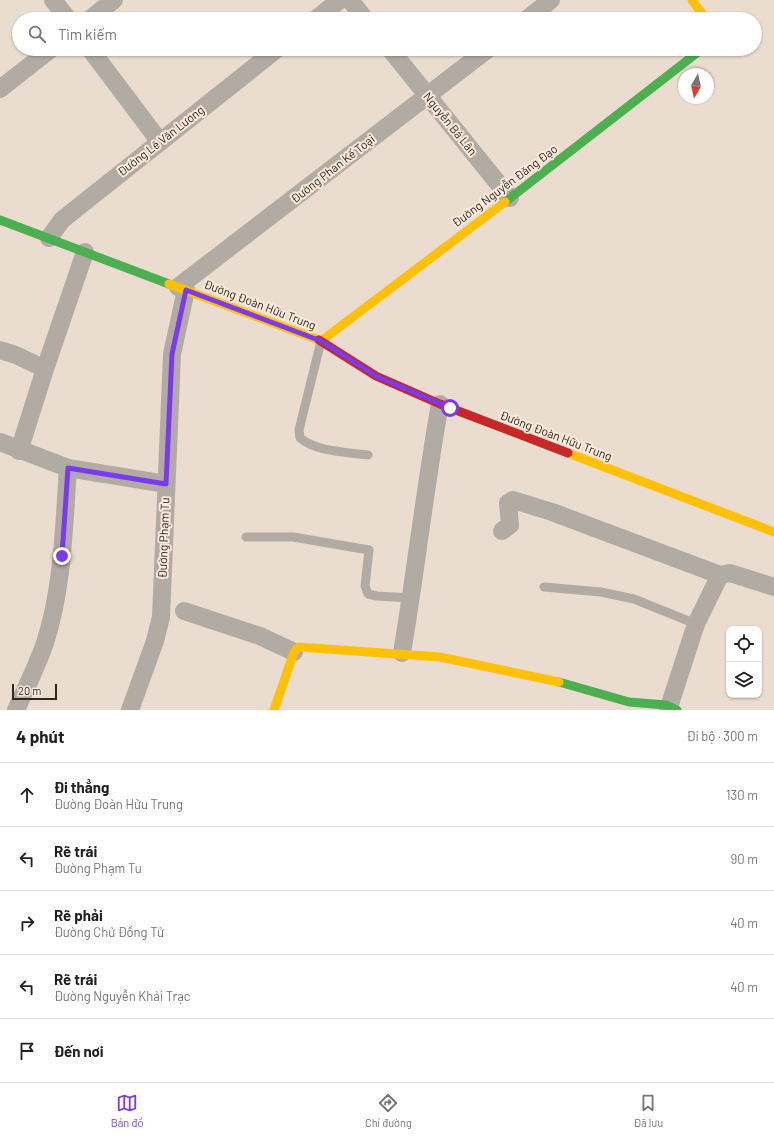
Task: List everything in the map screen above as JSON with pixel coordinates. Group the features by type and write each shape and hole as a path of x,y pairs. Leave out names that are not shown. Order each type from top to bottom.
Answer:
{"street":[{"path":"53,0 62,12"},
{"path":"99,12 114,0"},
{"path":"325,12 340,0"},
{"path":"350,0 360,12"},
{"path":"536,12 551,0"},
{"path":"692,0 701,12"},
{"path":"0,89 42,56"},
{"path":"95,56 160,142"},
{"name":"Đường Lê Văn Lương","path":"49,238 62,220 269,56"},
{"name":"Nguyễn Bá Lân","path":"396,56 510,198"},
{"name":"Đường Phan Kế Toại","path":"182,289 479,56"},
{"name":"Đường Nguyễn Đăng Đạo","path":"321,341 510,198 693,56"},
{"name":"Đường Đoàn Hữu Trung","path":"0,221 49,238 321,341 376,376 440,404 774,532"},
{"path":"19,451 45,368 85,252"},
{"name":"Đường Phạm Tu","path":"130,710 153,647 161,618 172,354 182,289"},
{"path":"0,350 16,355 45,368"},
{"path":"402,653 430,461 440,404"},
{"path":"0,442 19,451 68,468 166,484"},
{"path":"16,710 44,644 51,620 62,556 68,468"},
{"path":"502,531 510,525 508,503 513,500 552,512 720,575 730,573 774,588"},
{"path":"274,710 294,652 298,647 402,653 440,657 556,681 629,702 671,709 696,624 720,575"},
{"path":"184,611 260,636 294,652"}],"lane":[{"path":"321,341 299,430 300,438 307,443 327,449 368,455"},
{"path":"246,537 294,537 369,550 365,586 368,594 411,598"},
{"path":"544,587 601,592 634,599 696,624"}],"traffic: fast":[{"path":"505,202 693,56"},
{"path":"0,220 169,284"},
{"path":"559,682 629,702 666,705 677,710"}],"traffic: slow":[{"path":"692,0 701,12"},
{"path":"321,341 505,202"},
{"path":"169,284 319,340"},
{"path":"568,453 774,532"},
{"path":"274,710 294,652 298,647 440,657 559,682"}],"traffic: jam":[{"path":"319,340 376,376 440,404 568,453"}],"route":[{"path":"62,556 68,468 166,484 169,390 172,354 186,290 321,341 376,376 450,408"}]}
